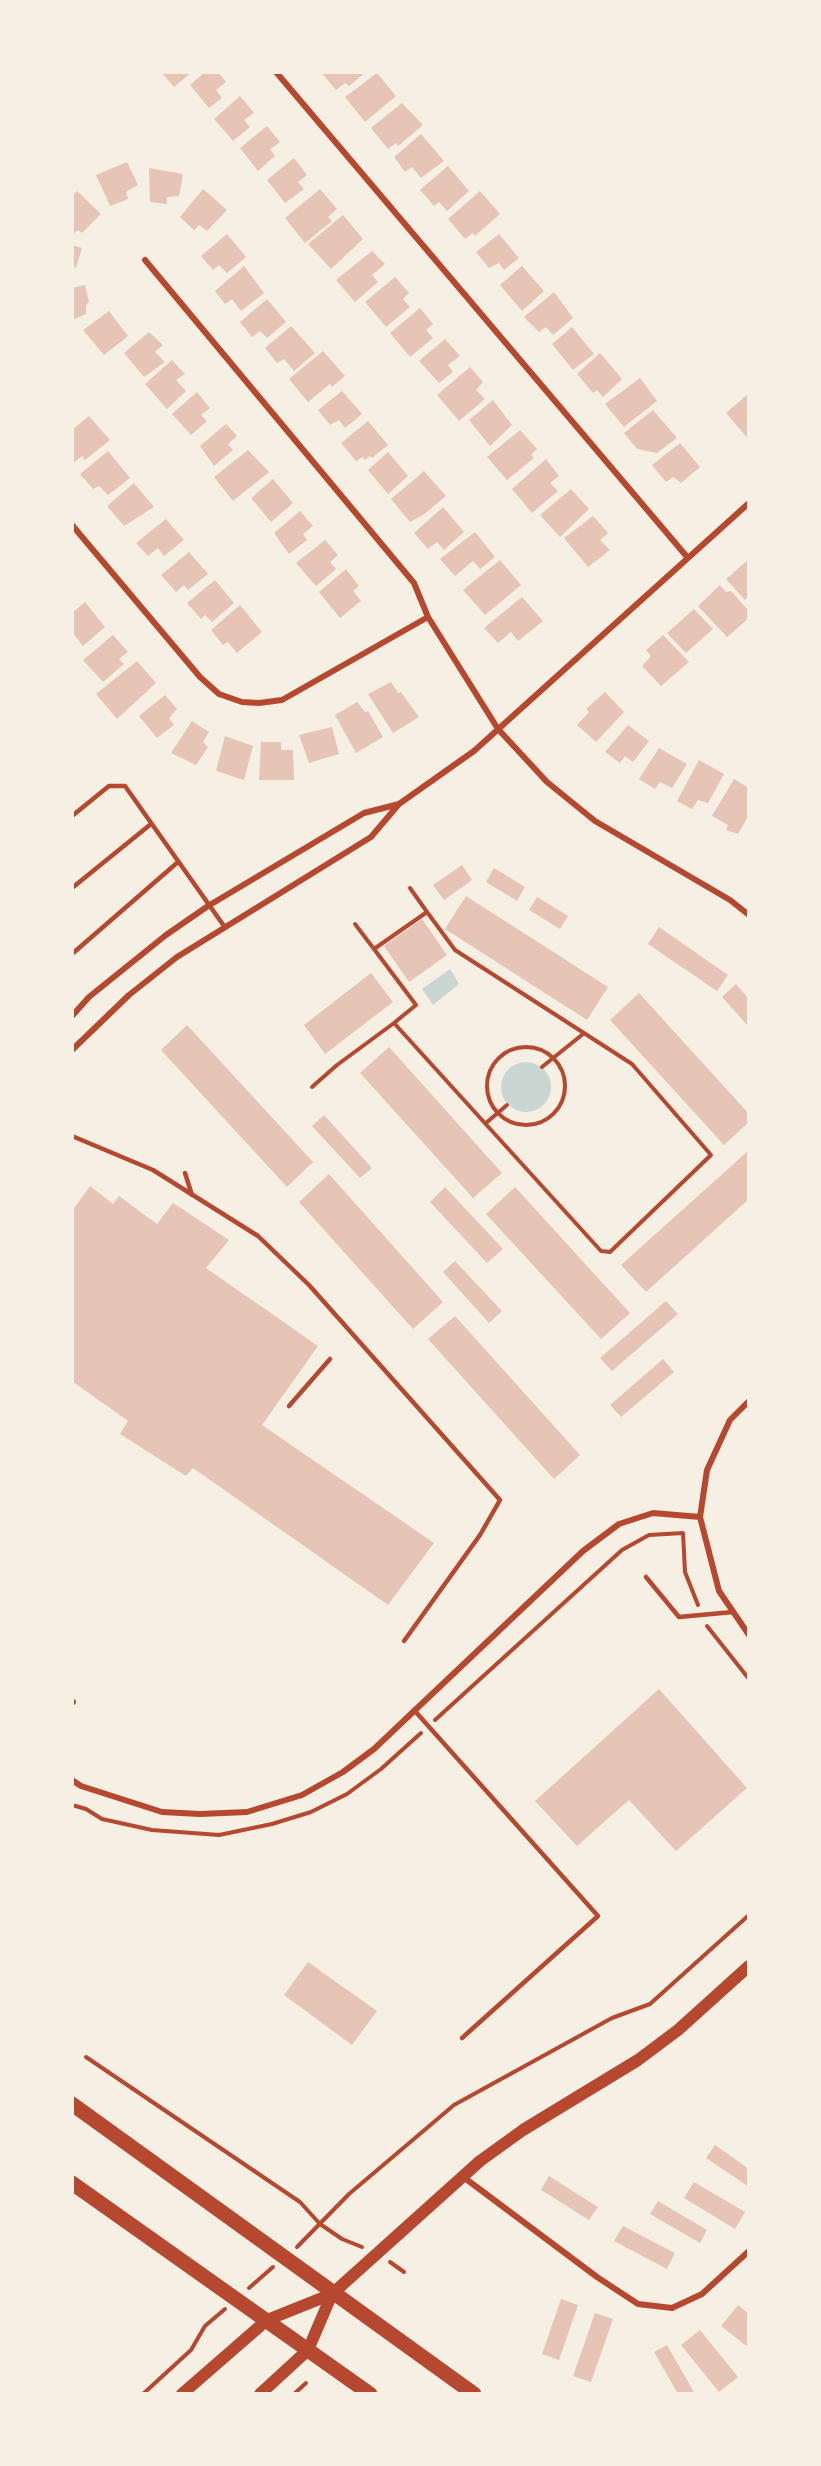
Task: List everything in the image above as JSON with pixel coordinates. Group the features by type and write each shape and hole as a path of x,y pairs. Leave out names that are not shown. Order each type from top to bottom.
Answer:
{"main road":[{"path":"182,2394 267,2320 332,2294 375,2252 462,2176 523,2130 638,2060 678,2030 749,1966"},
{"path":"72,2104 332,2294 474,2394"},
{"path":"72,2183 370,2394"},
{"path":"260,2394 309,2350 332,2294"}],"street":[{"path":"276,72 688,558"},
{"path":"145,260 414,583 428,616 498,729 547,782 595,821 730,900 749,915"},
{"path":"72,1050 129,995 177,957 371,837 399,804 474,752 749,503"},
{"path":"72,525 200,677 219,694 242,702 282,700 428,616"},
{"path":"72,1016 89,997 166,934 208,906 364,813 399,804"},
{"path":"749,1401 730,1420 707,1470 700,1517 719,1591 749,1635"},
{"path":"72,1780 81,1786 162,1812 200,1814 247,1812 302,1795 343,1772 374,1749 583,1551 619,1524 653,1514 700,1517"},
{"path":"462,2176 551,2244 638,2304 672,2308 702,2294 749,2251"}],"lane":[{"path":"72,816 109,786 125,786 224,927"},
{"path":"72,888 151,824"},
{"path":"72,954 177,862"},
{"path":"72,1136 153,1170 258,1236 309,1285 500,1500 480,1534 404,1641"},
{"path":"185,1173 192,1195"},
{"path":"289,1406 330,1359"},
{"path":"646,1577 679,1617 733,1612"},
{"path":"414,1710 598,1916 462,2038"}],"path":[{"path":"394,1023 602,1251 610,1252 711,1155 632,1064 455,950 410,888"},
{"path":"374,949 427,912"},
{"path":"312,1087 416,1005 355,924"},
{"path":"542,1067 583,1034"},
{"path":"530,1047 553,1058 561,1068 564,1080 560,1104 551,1115 526,1125 512,1123 498,1112 489,1097 487,1080 500,1057 514,1048 530,1047"},
{"path":"486,1123 507,1105"},
{"path":"449,1706 622,1550 649,1534 683,1533 685,1572 702,1615 707,1626 749,1679"},
{"path":"72,1805 86,1809 102,1819 152,1830 219,1835"},
{"path":"143,2394 191,2350 205,2326 283,2258 349,2194 454,2105 612,2018 650,2004 749,1915"},
{"path":"86,2057 300,2202 320,2224 342,2239 375,2252 404,2271"},
{"path":"294,2394 306,2383"}],"shaded area":[{"path":"450,969 459,984 433,1005 422,989"},
{"path":"521,1062 531,1062 544,1069 551,1082 551,1092 544,1105 531,1112 521,1112 512,1108 505,1101 501,1092 501,1082 505,1073 512,1066"}],"building":[{"path":"161,72 192,72 174,87"},
{"path":"205,72 218,72 226,82 216,90 222,98 209,108 190,85"},
{"path":"321,72 366,72 349,86 345,83 336,90"},
{"path":"377,73 396,96 365,122 345,97"},
{"path":"240,96 254,113 244,120 250,127 233,141 214,119"},
{"path":"402,103 423,125 398,146 396,143 388,149 371,128"},
{"path":"267,126 280,142 270,149 275,156 258,171 240,148"},
{"path":"421,134 444,161 421,178 412,167 405,172 394,157"},
{"path":"294,158 307,175 298,182 304,189 285,203 267,180"},
{"path":"127,162 138,185 126,192 128,199 110,206 96,175"},
{"path":"448,166 469,191 447,211 439,202 434,206 420,190"},
{"path":"149,168 183,174 179,196 167,197 167,204 150,202"},
{"path":"203,189 227,210 207,231 199,225 194,230 180,217"},
{"path":"320,189 337,209 328,217 332,221 305,243 285,218"},
{"path":"77,191 101,214 82,233 78,230 73,234 72,196"},
{"path":"480,191 500,214 475,236 473,233 465,239 448,219"},
{"path":"343,215 363,239 331,269 308,244"},
{"path":"227,234 246,257 227,273 219,265 213,270 201,256"},
{"path":"499,234 519,258 504,270 499,263 489,268 476,252"},
{"path":"72,245 82,248 76,268 72,266"},
{"path":"372,251 385,264 372,275 378,282 355,302 336,280"},
{"path":"244,266 264,293 241,311 232,299 225,304 215,291"},
{"path":"522,266 544,291 522,311 500,285"},
{"path":"395,277 409,293 403,299 410,307 386,327 365,302"},
{"path":"85,285 89,302 86,305 86,314 72,320 72,288"},
{"path":"554,292 573,318 553,335 546,327 539,332 524,317"},
{"path":"267,299 286,322 267,338 260,331 252,337 240,322"},
{"path":"420,308 433,324 426,330 433,338 410,357 390,333"},
{"path":"109,311 128,336 104,355 83,330"},
{"path":"291,326 315,353 294,371 284,359 277,363 265,348"},
{"path":"572,327 594,354 573,370 552,344"},
{"path":"149,332 163,345 155,352 165,362 144,377 124,353"},
{"path":"445,339 460,356 448,365 453,372 439,383 419,361"},
{"path":"323,351 345,376 332,387 330,384 308,402 289,379"},
{"path":"600,353 622,379 603,397 597,390 593,393 577,374"},
{"path":"172,360 185,374 176,380 186,391 167,409 145,384"},
{"path":"470,367 483,382 476,390 485,399 459,421 437,395"},
{"path":"640,378 657,401 624,427 605,404"},
{"path":"342,391 362,414 345,428 339,420 330,425 318,410"},
{"path":"197,392 210,408 201,415 207,421 191,435 172,414"},
{"path":"749,393 749,440 726,413"},
{"path":"493,400 512,425 490,446 469,420"},
{"path":"653,410 677,438 657,453 637,449 624,433"},
{"path":"89,416 110,440 85,460 82,456 72,464 72,430"},
{"path":"368,421 388,445 372,458 370,456 365,460 363,457 356,461 341,443"},
{"path":"226,424 237,436 228,444 233,450 214,466 200,446"},
{"path":"520,430 537,449 531,455 534,458 507,480 487,457"},
{"path":"680,443 700,467 681,483 673,477 666,482 652,465"},
{"path":"248,450 269,472 233,501 214,477"},
{"path":"108,451 130,478 108,495 99,486 93,489 80,474"},
{"path":"388,452 408,476 388,494 368,470"},
{"path":"546,459 559,476 550,483 558,491 532,513 512,489"},
{"path":"424,471 446,496 423,515 410,522 391,499"},
{"path":"273,479 293,503 271,522 251,498"},
{"path":"134,483 154,507 124,526 107,506"},
{"path":"571,489 589,509 560,537 540,515"},
{"path":"443,507 464,532 444,550 437,542 428,549 414,533"},
{"path":"300,511 313,526 303,534 307,540 289,554 274,533"},
{"path":"593,516 608,533 600,540 610,550 588,567 564,538"},
{"path":"166,519 184,540 164,556 158,548 148,556 136,543"},
{"path":"475,532 495,557 480,569 473,561 455,576 440,559"},
{"path":"325,540 338,555 330,562 336,569 316,586 296,563"},
{"path":"189,552 208,574 188,590 184,585 176,592 161,575"},
{"path":"749,559 749,596 745,600 726,579"},
{"path":"500,560 521,585 485,615 463,590"},
{"path":"346,569 359,586 353,591 361,601 340,618 319,592"},
{"path":"215,580 234,603 212,622 205,615 201,619 187,603"},
{"path":"720,585 726,592 731,591 749,611 749,618 727,637 698,606"},
{"path":"522,597 543,621 518,641 511,632 498,643 484,628"},
{"path":"85,602 105,627 83,646 72,632 72,613"},
{"path":"240,605 262,632 237,653 228,642 223,645 211,630"},
{"path":"694,609 713,629 686,653 667,633"},
{"path":"113,635 128,652 119,659 124,664 103,682 83,660"},
{"path":"663,635 689,662 661,686 642,666 651,656 646,650"},
{"path":"137,661 156,683 117,719 96,694"},
{"path":"391,682 419,717 393,733 368,694"},
{"path":"605,692 624,712 596,742 577,725 589,712 586,709"},
{"path":"165,695 177,709 169,718 174,725 157,738 139,716"},
{"path":"357,702 365,712 368,711 383,737 356,753 335,715"},
{"path":"192,721 209,732 203,742 208,747 196,765 171,753"},
{"path":"628,725 649,741 633,762 625,756 620,763 605,752"},
{"path":"332,727 339,754 309,763 299,735"},
{"path":"225,736 253,746 244,780 216,771"},
{"path":"261,742 281,742 281,750 293,750 294,780 259,780"},
{"path":"659,748 687,764 672,788 660,782 655,789 639,779"},
{"path":"699,760 724,774 708,803 698,800 692,809 677,801"},
{"path":"734,779 749,788 749,815 738,834 726,830 728,825 712,816"},
{"path":"462,865 472,880 444,900 433,885"},
{"path":"494,868 525,887 517,901 486,882"},
{"path":"466,896 608,987 587,1020 445,929"},
{"path":"537,897 568,916 560,929 529,910"},
{"path":"422,919 447,955 409,982 384,946"},
{"path":"659,927 728,975 717,991 648,944"},
{"path":"371,973 393,1002 325,1054 304,1025"},
{"path":"736,984 749,999 749,1027 722,997"},
{"path":"639,993 749,1114 749,1122 724,1145 610,1020"},
{"path":"187,1025 313,1162 287,1187 161,1050"},
{"path":"389,1047 502,1173 473,1198 360,1073"},
{"path":"324,1115 372,1168 360,1178 312,1126"},
{"path":"748,1151 749,1199 646,1292 621,1265"},
{"path":"329,1174 443,1302 413,1329 299,1202"},
{"path":"90,1186 113,1204 119,1196 157,1224 173,1203 229,1240 206,1268 318,1346 262,1425 434,1543 388,1605 193,1468 186,1476 120,1434 128,1421 72,1381 72,1211"},
{"path":"445,1187 503,1249 487,1263 430,1202"},
{"path":"515,1187 630,1313 601,1339 486,1214"},
{"path":"455,1261 502,1311 489,1323 443,1272"},
{"path":"666,1301 678,1314 612,1371 600,1358"},
{"path":"455,1316 580,1455 554,1479 428,1339"},
{"path":"663,1359 674,1372 621,1417 610,1405"},
{"path":"659,1689 747,1788 676,1851 629,1800 577,1846 535,1801"},
{"path":"308,1962 377,2011 352,2045 284,1995"},
{"path":"715,2145 749,2169 749,2187 706,2158"},
{"path":"549,2176 598,2207 589,2220 541,2190"},
{"path":"694,2182 745,2212 735,2229 684,2198"},
{"path":"658,2201 707,2230 700,2243 650,2214"},
{"path":"623,2226 675,2253 667,2269 614,2241"},
{"path":"561,2299 578,2305 559,2360 542,2354"},
{"path":"738,2305 749,2314 749,2348 721,2326"},
{"path":"595,2313 613,2319 591,2382 573,2376"},
{"path":"700,2330 738,2377 719,2392 681,2345"},
{"path":"667,2345 695,2394 678,2394 654,2352"}]}
